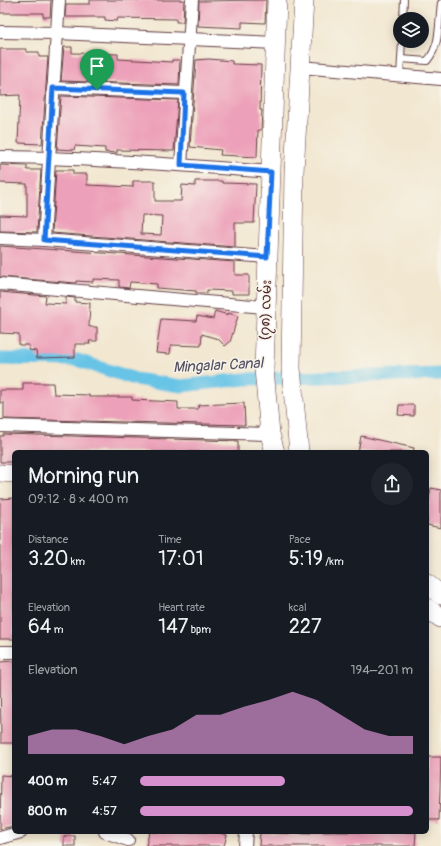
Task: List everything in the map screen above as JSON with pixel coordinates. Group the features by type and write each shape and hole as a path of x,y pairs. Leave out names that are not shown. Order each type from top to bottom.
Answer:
{"main road":[{"name":"(၇၈) လမ်း","path":"272,443 265,392 264,369 275,43 278,0"},
{"name":"(၇၈) လမ်း","path":"299,450 291,368 294,172 304,0"},
{"path":"429,586 441,595"},
{"path":"429,609 441,618"}],"street":[{"path":"44,240 59,0"},
{"path":"181,165 184,93 190,39 192,0"},
{"path":"0,32 57,33 275,43"},
{"path":"300,67 441,79"},
{"path":"53,88 184,93"},
{"path":"0,157 181,165 271,172"},
{"path":"0,238 267,257"},
{"path":"0,284 265,307"},
{"path":"0,426 272,443"},
{"path":"0,473 12,474"},
{"path":"0,652 12,652"},
{"path":"0,838 14,834"},
{"path":"112,834 128,839"},
{"path":"245,846 246,834"}],"lane":[{"path":"403,12 404,0"},
{"path":"401,60 426,61 431,56 438,44 441,3"},
{"path":"400,76 402,48"}],"building":[{"path":"51,0 50,17 43,17 43,13 0,13 0,1"},
{"path":"90,0 184,0 183,22 176,22 176,19 118,18 117,21 105,20 105,17 65,17 66,4 90,4"},
{"path":"266,0 265,23 242,22 242,28 198,26 199,1"},
{"path":"64,47 72,47 72,53 118,54 118,59 172,62 172,60 180,60 179,85 61,81"},
{"path":"0,49 26,49 26,52 39,52 39,57 48,57 42,144 18,143 20,95 0,96"},
{"path":"209,59 232,61 232,64 261,65 260,110 262,110 261,130 258,130 257,157 220,155 221,150 190,147 196,60"},
{"path":"61,96 178,100 174,151 117,150 117,153 105,152 105,148 75,146 74,150 57,149"},
{"path":"0,165 27,166 27,170 41,170 37,232 0,231 0,215 27,216 27,184 0,183"},
{"path":"56,170 73,170 73,174 87,174 87,185 133,187 133,181 155,181 155,201 181,201 182,185 195,186 195,181 222,181 222,183 256,184 254,223 235,223 235,247 52,233","holes":["142,215 162,216 161,235 141,234"]},
{"path":"0,246 235,262 235,275 249,275 249,294 232,294 232,291 207,290 207,293 196,293 196,291 157,288 157,284 130,282 129,288 119,287 119,280 93,279 93,282 76,281 76,283 0,277"},
{"path":"0,292 46,296 45,303 66,304 66,297 75,298 75,302 90,303 89,327 97,327 97,341 89,341 90,344 75,344 75,357 37,358 36,351 29,350 29,345 19,345 19,334 0,333"},
{"path":"215,311 238,316 230,342 225,346 218,339 202,334 201,346 171,345 170,354 156,353 161,319 196,321 197,316 213,319"},
{"path":"23,383 53,383 54,394 89,395 89,397 132,397 132,400 178,402 178,409 198,409 199,405 244,403 245,425 4,419 4,403 0,403 0,390 23,390"},
{"path":"399,405 414,405 414,416 398,415"},
{"path":"3,434 238,441 238,450 12,450 12,462 0,462 0,436 3,436"},
{"path":"361,436 414,448 414,450 358,450"},
{"path":"431,488 441,490 441,528 429,525 429,499"},
{"path":"12,498 12,639 0,639 0,499"},
{"path":"12,661 12,743 1,743 0,662"},
{"path":"429,757 441,757 439,820 429,820"},
{"path":"1,775 12,776 12,826 0,829"},
{"path":"149,834 227,835 224,846 146,846"},
{"path":"260,834 416,834 415,846 259,846"},
{"path":"64,836 75,836 75,846 64,846"}],"waterway":[{"name":"Mingalar Canal","path":"0,359 77,360 135,379 181,386 245,379 441,374"}],"route":[{"path":"53,88 97,90 184,93 181,165 271,172 267,257 44,240 53,88"}]}
